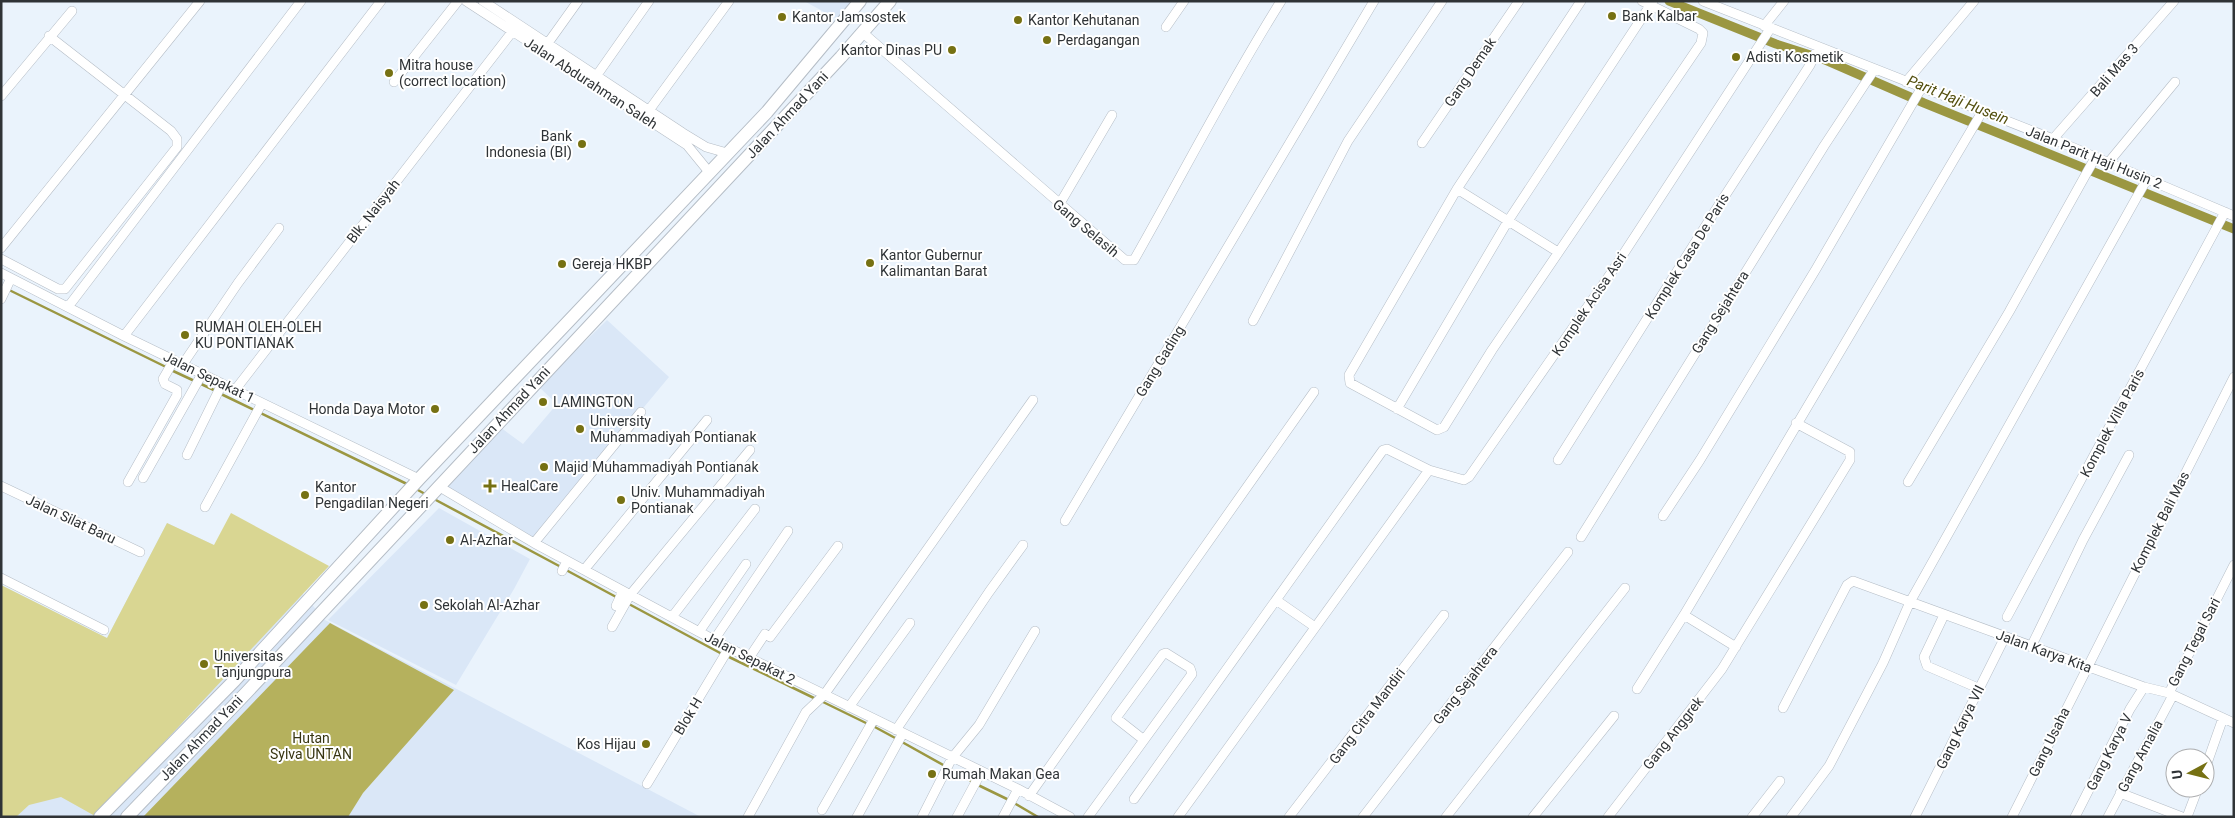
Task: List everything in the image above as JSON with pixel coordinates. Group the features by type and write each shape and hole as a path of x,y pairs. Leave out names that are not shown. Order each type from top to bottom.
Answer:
{"highway":[{"name":"Jalan Ahmad Yani","path":"100,817 235,680 415,484 766,112 860,1"},
{"name":"Jalan Ahmad Yani","path":"127,817 247,692 841,57 890,1"},
{"path":"472,424 485,437"}],"street":[{"path":"1,248 200,1"},
{"path":"68,307 301,1"},
{"path":"124,336 381,1"},
{"path":"394,82 458,1"},
{"name":"Jalan Abdurahman Saleh","path":"466,1 512,32 657,121 706,147 727,153"},
{"name":"Jalan Abdurahman Saleh","path":"484,1 650,110 657,121 687,145 709,172"},
{"path":"548,42 578,1"},
{"path":"598,75 648,1"},
{"path":"650,110 729,1"},
{"path":"1166,27 1184,1"},
{"name":"Gang Selasih","path":"862,32 1059,205 1125,260 1134,260 1190,163 1214,114 1282,1"},
{"name":"Gang Gading","path":"1065,521 1374,1"},
{"path":"1253,322 1348,141 1442,1"},
{"name":"Gang Demak","path":"1422,143 1519,1"},
{"path":"1397,409 1508,221 1650,2 1699,29 1703,38 1492,350 1444,427 1436,430 1397,409 1350,383 1349,375 1457,189 1581,1"},
{"name":"Jalan Parit Haji Husin 2","path":"1703,1 1817,50 1873,72 1922,88 1981,114 2053,139 2108,163 2145,182 2234,216"},
{"name":"Komplek Acisa Asri","path":"1276,600 1382,450 1387,449 1429,470 1464,480 1469,477 1613,270 1758,50 1784,1"},
{"path":"1906,82 1974,1"},
{"name":"Bali Mas 3","path":"2053,139 2174,1"},
{"path":"1,96 49,36 72,11"},
{"name":"Blk. Naisyah","path":"235,390 512,32"},
{"path":"1,259 58,289 66,289 177,147 177,139 171,132 49,36"},
{"name":"Komplek Casa De Paris","path":"1558,460 1715,211 1810,65 1817,50"},
{"name":"Gang Sejahtera","path":"1581,537 1818,154 1873,72"},
{"path":"2108,163 2175,82"},
{"path":"1663,516 1700,460 1910,112 1922,88"},
{"path":"1637,689 1684,615 1796,423 1981,114"},
{"path":"1059,205 1112,115"},
{"path":"1908,482 2009,312 2096,158"},
{"path":"1791,817 1829,766 1883,663 1910,602 2145,182"},
{"path":"1457,189 1558,252"},
{"name":"Komplek Villa Paris","path":"2007,617 2224,213"},
{"path":"183,364 238,283 279,228"},
{"name":"Jalan Sepakat 1","path":"1,273 9,281 68,307 124,336 170,366 183,364 198,381 235,390 260,406 415,484"},
{"path":"2,297 9,281"},
{"path":"128,482 177,395 176,390 164,382 170,366"},
{"name":"Komplek Bali Mas","path":"2086,666 2234,376"},
{"path":"143,478 198,381"},
{"path":"187,455 221,387"},
{"path":"1029,796 1254,480 1314,392"},
{"path":"748,817 801,720 817,701 1033,400"},
{"path":"205,507 260,406"},
{"path":"534,543 641,412"},
{"path":"584,570 707,420"},
{"name":"Gang Anggrek","path":"1608,817 1722,670 1850,460 1850,452 1796,423"},
{"path":"612,627 622,600 750,450"},
{"path":"2032,647 2083,540 2129,455"},
{"path":"1178,817 1429,470"},
{"name":"Jalan Silat Baru","path":"1,486 140,552"},
{"name":"Jalan Sepakat 2","path":"436,489 534,543 565,565 584,570 622,600 672,617 728,649 749,658 817,701 849,707 871,724 900,734 977,774 1013,796 1029,796 1070,817"},
{"path":"672,617 755,509"},
{"path":"714,640 788,531"},
{"path":"857,817 896,747 900,734 989,592 1023,545"},
{"path":"749,658 765,634 770,637 798,602 838,546"},
{"name":"Gang Sejahtera","path":"1363,817 1568,552"},
{"path":"699,632 746,564"},
{"name":"Gang Tegal Sari","path":"2171,694 2234,565"},
{"path":"1,578 104,630"},
{"name":"Jalan Karya Kita","path":"1783,708 1845,588 1853,582 2144,687 2171,694 2234,723"},
{"path":"1446,817 1625,588"},
{"path":"1134,799 1276,600 1315,627"},
{"name":"Gang Citra Mandiri","path":"1289,817 1444,615"},
{"path":"1684,615 1736,647"},
{"path":"1944,615 1924,657 1924,662 1926,666 1978,688"},
{"path":"849,707 910,623"},
{"path":"922,817 951,761 979,725 1035,631"},
{"name":"Gang Karya VII","path":"1915,817 2004,637"},
{"name":"Blok H","path":"647,784 728,649"},
{"path":"1088,817 1144,740 1192,674 1190,668 1166,653 1163,654 1118,713 1117,721 1144,740"},
{"name":"Gang Usaha","path":"2012,817 2086,666"},
{"name":"Gang Karya V","path":"2075,817 2130,709 2144,687"},
{"name":"Gang Amalia","path":"2108,817 2171,694"},
{"path":"1533,817 1614,716"},
{"path":"2213,748 2224,718"},
{"path":"822,810 871,724"},
{"path":"957,817 973,787 977,774"},
{"path":"1752,817 1780,781"},
{"path":"2120,793 2182,817"},
{"path":"1003,817 1013,796"},
{"path":"2187,817 2194,798"}],"shaded area":[{"path":"804,1 854,1 839,20"},
{"name":"University Muhammadiyah Pontianak","path":"607,320 669,377 535,538 448,487 500,427 523,444 557,404 539,387"},
{"name":"Sekolah Al-Azhar","path":"439,508 530,559 456,685 328,620"},
{"path":"231,513 329,566 95,816 61,797 29,805 16,817 1,817 1,585 107,638 167,523 214,545"},
{"name":"Universitas Tanjungpura","path":"167,523 214,545 303,594 325,620 701,817 1,817 1,585 107,638"}],"green space":[{"name":"Hutan Sylva UNTAN","path":"330,623 454,690 363,793 348,817 143,817"}],"waterway":[{"name":"Parit Haji Husein","path":"1669,1 1776,44 1823,59 1924,103 2234,229"},
{"path":"1,286 166,367"},
{"path":"171,370 216,391"},
{"path":"221,394 409,485"},
{"path":"416,489 427,495"},
{"path":"434,499 561,567"},
{"path":"566,570 618,598"},
{"path":"627,603 722,654"},
{"path":"727,656 816,699"},
{"path":"821,701 868,724"},
{"path":"873,726 897,739"},
{"path":"902,742 945,766"},
{"path":"950,769 973,782"},
{"path":"978,785 1009,800"},
{"path":"1014,803 1038,817"}],"place":[{"name":"Bank Kalbar","path":"1612,16"},
{"name":"Kantor Jamsostek","path":"782,17"},
{"name":"Kantor Kehutanan","path":"1018,20"},
{"name":"Perdagangan","path":"1047,40"},
{"name":"Kantor Dinas PU","path":"952,50"},
{"name":"Adisti Kosmetik","path":"1736,57"},
{"name":"Mitra house (correct location)","path":"389,73"},
{"name":"Bank Indonesia (BI)","path":"582,144"},
{"name":"Kantor Gubernur Kalimantan Barat","path":"870,263"},
{"name":"Gereja HKBP","path":"562,264"},
{"name":"RUMAH OLEH-OLEH KU PONTIANAK","path":"185,335"},
{"name":"LAMINGTON","path":"543,402"},
{"name":"Honda Daya Motor","path":"435,409"},
{"name":"University Muhammadiyah Pontianak","path":"580,429"},
{"name":"Majid Muhammadiyah Pontianak","path":"544,467"},
{"name":"HealCare","path":"490,486"},
{"name":"Kantor Pengadilan Negeri","path":"305,495"},
{"name":"Univ. Muhammadiyah Pontianak","path":"621,500"},
{"name":"Al-Azhar","path":"450,540"},
{"name":"Sekolah Al-Azhar","path":"424,605"},
{"name":"Universitas Tanjungpura","path":"204,664"},
{"name":"Kos Hijau","path":"646,744"},
{"name":"Rumah Makan Gea","path":"932,774"}]}
